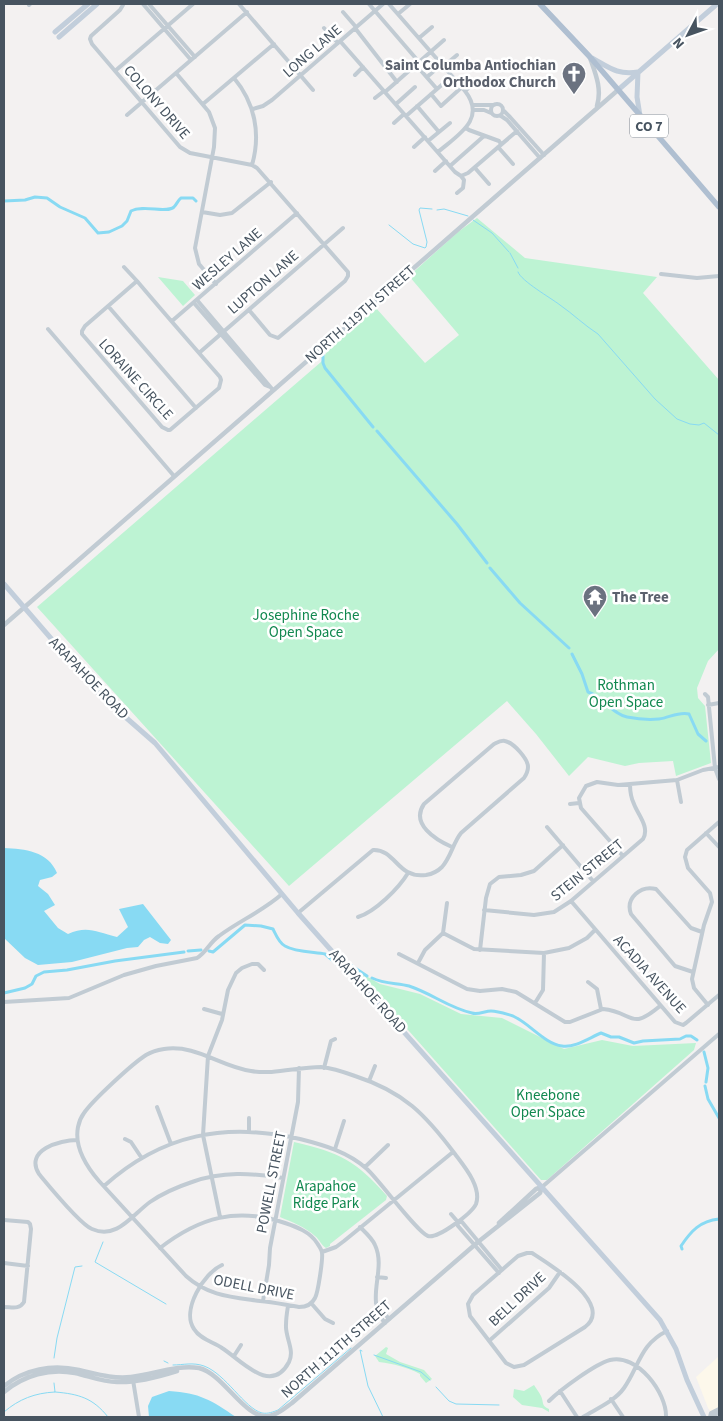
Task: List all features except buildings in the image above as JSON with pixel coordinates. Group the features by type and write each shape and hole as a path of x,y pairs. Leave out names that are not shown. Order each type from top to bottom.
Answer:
{"main road":[{"path":"54,32 88,4"},
{"path":"59,37 96,4"},
{"name":"CO 7","path":"540,4 590,57 719,207"},
{"name":"NORTH 119TH STREET","path":"618,90 717,4"},
{"path":"590,57 618,72 625,74 638,72 637,97 640,116"},
{"name":"ARAPAHOE ROAD","path":"4,584 103,698 155,743 298,913 653,1312 667,1331 676,1349 687,1380 704,1417"}],"street":[{"path":"143,4 193,58"},
{"path":"149,4 166,27"},
{"path":"115,71 193,4"},
{"path":"239,4 313,90"},
{"path":"369,4 437,89"},
{"name":"LONG LANE","path":"253,109 263,106 272,100 383,4"},
{"path":"389,4 470,98 473,108 471,121 466,128 438,152"},
{"path":"398,14 410,4"},
{"name":"COLONY DRIVE","path":"123,5 120,10 93,33 90,39 92,44 185,151 252,165"},
{"path":"127,115 247,12"},
{"path":"343,12 397,82"},
{"path":"419,38 432,27"},
{"path":"324,28 363,67 450,166 462,176 464,180 463,188 457,193"},
{"path":"375,98 397,82 444,40"},
{"path":"203,104 274,44"},
{"path":"427,77 457,55"},
{"path":"590,57 598,82 600,96 597,108"},
{"path":"354,75 363,67"},
{"path":"176,73 209,112 215,128 216,138 196,254 199,264 216,284"},
{"path":"394,123 452,76"},
{"path":"234,78 242,88 253,109 256,136 252,165 263,173 298,213 346,269 348,276 345,281 281,336 275,338 270,334 249,310"},
{"path":"431,94 441,106 478,80"},
{"path":"396,104 415,87"},
{"name":"NORTH 119TH STREET","path":"4,625 271,388 618,90"},
{"path":"492,114 491,110 494,105"},
{"path":"473,108 500,105 542,156"},
{"path":"417,106 439,132"},
{"path":"473,108 484,110 507,120 542,156"},
{"path":"501,116 504,111"},
{"path":"414,147 450,123"},
{"path":"466,128 499,141 500,146 513,164"},
{"path":"462,176 475,168 517,131"},
{"path":"450,166 484,136"},
{"path":"435,170 446,161"},
{"path":"475,168 489,184"},
{"path":"202,212 220,216 232,213 270,182"},
{"name":"WESLEY LANE","path":"172,321 298,213"},
{"name":"LUPTON LANE","path":"199,353 343,228"},
{"name":"LORAINE CIRCLE","path":"124,267 137,281 172,321 220,377 222,383 219,388 173,428 168,430 162,427 82,334 85,326 137,281"},
{"path":"661,274 718,278"},
{"path":"195,301 264,385 271,388"},
{"path":"108,306 196,408"},
{"path":"48,329 174,476"},
{"path":"705,694 708,697 719,779"},
{"path":"708,704 719,703"},
{"path":"298,913 372,850 384,851 400,868 408,873 422,876 435,872 442,867 461,833 524,778 528,772 528,765 524,758 510,743 501,741 494,744 424,804 420,810 419,817 428,831 438,840 452,847"},
{"path":"623,856 581,808 579,803 580,794 583,789 597,782 618,785 676,780 717,767"},
{"path":"676,780 681,802"},
{"name":"STEIN STREET","path":"484,910 534,916 554,912 571,901 642,839 646,831 633,803 630,784"},
{"path":"570,804 579,803"},
{"path":"708,1005 692,984 702,932 712,906 711,897 688,868 685,857 688,850 719,822"},
{"path":"547,826 593,881"},
{"path":"706,833 719,847"},
{"path":"480,950 487,890 494,880 534,871 564,845"},
{"path":"534,871 538,877"},
{"path":"358,917 366,914 397,888 408,873"},
{"path":"693,972 675,966 631,914 629,910 630,902 642,890 651,888 656,890 691,928 702,932"},
{"path":"4,1002 69,998 129,974 156,966 197,958 202,955 217,937 267,906 282,894"},
{"name":"ACADIA AVENUE","path":"571,901 675,1022 683,1025 719,995"},
{"path":"418,963 425,950 443,933 448,903"},
{"path":"443,933 471,948 480,950 544,953 569,948 595,930"},
{"path":"535,1003 543,990 544,953"},
{"path":"399,954 467,989 480,991 510,990 519,993 565,1022 570,1022 602,1009 633,1019 646,1018 660,1006"},
{"path":"220,1217 203,1135 208,1056 228,990 236,973 252,964 258,964 264,970"},
{"path":"588,982 597,989 602,1009"},
{"path":"204,1008 222,1014"},
{"name":"NORTH 111TH STREET","path":"133,1379 185,1368 197,1368 209,1372 254,1412 270,1416 282,1410 477,1244 536,1189 542,1187 719,1034"},
{"path":"324,1068 331,1041 335,1039"},
{"path":"104,1186 141,1157 171,1144 203,1135 249,1131 291,1137 335,1149 365,1167 427,1236 431,1237 443,1233 475,1206 476,1196 473,1183 454,1152 435,1127 415,1107 391,1091 369,1081 324,1068 299,1068 274,1072 250,1071 208,1056 173,1048 148,1054 127,1071 85,1112 78,1127 77,1140 59,1142 44,1149 36,1157 34,1165 36,1170 86,1226 107,1232 119,1228 163,1194 194,1181 247,1173 283,1178"},
{"path":"369,1081 375,1066"},
{"name":"POWELL STREET","path":"263,1301 275,1220 298,1102 299,1068"},
{"path":"157,1107 171,1144"},
{"path":"249,1118 249,1131"},
{"path":"335,1149 344,1121"},
{"path":"125,1139 131,1142 141,1157"},
{"name":"ODELL DRIVE","path":"77,1140 91,1172 186,1276 200,1288 216,1294 288,1306 303,1307 311,1303"},
{"path":"365,1167 388,1144"},
{"path":"322,1252 336,1247 454,1152"},
{"path":"451,1214 458,1221 462,1222 477,1244 500,1271"},
{"path":"160,1248 192,1227 220,1217 250,1215 291,1225 311,1235 322,1252 316,1296 311,1303 326,1319 333,1323"},
{"path":"4,1220 28,1222 32,1229 24,1302 17,1308 4,1307"},
{"path":"360,1227 375,1246 379,1260 376,1303 387,1321"},
{"path":"424,1242 427,1236"},
{"path":"527,1253 532,1254 567,1276 591,1304 594,1314 593,1319 585,1327 524,1365 515,1367 506,1363 468,1311 470,1298 500,1271 518,1256 527,1253"},
{"path":"4,1263 28,1266"},
{"path":"222,1265 211,1272 200,1288 190,1310 189,1316 193,1329 198,1335 234,1356 259,1375 271,1376 282,1371 290,1362 291,1357 285,1326 288,1306"},
{"name":"BELL DRIVE","path":"489,1341 549,1288 560,1272"},
{"path":"377,1277 386,1278"},
{"path":"583,1417 624,1388 650,1342 667,1331"},
{"path":"234,1356 241,1345"},
{"path":"548,1401 606,1361 617,1360 635,1367 650,1378 661,1397 666,1417"},
{"path":"4,1386 24,1374 52,1367 133,1379"},
{"path":"4,1392 25,1378 50,1372 68,1372 117,1382 133,1379"},
{"path":"133,1379 139,1417"},
{"path":"560,1391 577,1417"},
{"path":"611,1399 623,1417"},
{"path":"710,1417 711,1413 719,1409"},
{"path":"710,1417 719,1413"}],"shaded area":[{"path":"719,1356 719,1417 715,1417 708,1408 696,1377"}],"green space":[{"path":"477,218 525,258 657,277 643,293 719,380 719,649 708,661 697,688 698,698 705,706 711,763 676,776 673,761 639,763 625,766 588,757 569,776 507,701 289,886 37,607 321,362 328,350 376,308 425,363 459,335 409,276 458,232"},
{"path":"158,277 183,281 195,295 183,306"},
{"name":"Kneebone Open Space","path":"354,969 380,984 420,994 461,1014 502,1018 564,1049 602,1040 633,1046 696,1043 694,1050 547,1180 541,1180"},
{"name":"Arapahoe Ridge Park","path":"294,1142 336,1154 366,1174 387,1196 386,1200 326,1248 307,1230 280,1217"},
{"path":"386,1347 388,1348 386,1354 400,1362 424,1370 432,1379 426,1383 420,1374 400,1366 379,1362 375,1356"},
{"path":"534,1385 549,1412 542,1408 522,1405 513,1397 514,1389 524,1391"}],"water":[{"path":"4,848 20,849 35,853 48,860 53,866 57,873 52,877 40,880 38,886 48,894 55,905 44,911 58,928 68,934 87,930 98,931 117,937 128,927 119,909 143,904 171,940 168,944 160,943 150,937 144,940 138,947 72,962 38,965 25,958 4,938"},
{"path":"169,1391 205,1398 236,1417 149,1417 148,1406 152,1397"}],"waterway":[{"path":"4,201 25,200 35,197 47,198 60,207 85,218 98,233 109,232 122,226 127,221 131,211 136,209 166,210 174,207 181,198 193,198 196,201"},
{"path":"389,225 413,244 425,248 427,242 419,210 420,208 432,209"},
{"path":"437,210 444,209 468,216"},
{"path":"473,220 492,233 509,252"},
{"path":"510,253 518,268"},
{"path":"518,272 530,285 565,308 598,334 655,399 677,419 690,424 699,425 704,423 719,435"},
{"path":"323,349 325,368 373,427"},
{"path":"377,431 457,524 487,563"},
{"path":"490,568 520,603 569,648"},
{"path":"572,654 588,692 594,694 617,713 639,719 663,718 682,713 689,714 698,734 706,741"},
{"path":"209,951 213,952 245,925 261,926 273,929 279,941 289,948 325,954 343,969 346,968"},
{"path":"188,951 201,950"},
{"path":"4,993 25,988 32,984 36,976 44,972 184,952"},
{"path":"349,964 367,976"},
{"path":"372,978 409,986 464,1011 477,1014 494,1011 513,1016 549,1041 562,1046 577,1044 601,1033 634,1043 680,1039 686,1036 691,1036 697,1040"},
{"path":"704,1052 708,1068 706,1082"},
{"path":"705,1086 708,1099 719,1118"},
{"path":"682,1249 681,1246 688,1236 701,1224 719,1219"},
{"path":"103,1242 95,1262 166,1304"},
{"path":"54,1358 57,1338 75,1267 82,1266"},
{"path":"173,1365 196,1364 212,1370 248,1405 255,1410 266,1413 278,1410 351,1348"},
{"path":"362,1351 360,1350 368,1386 383,1417"},
{"path":"374,1355 421,1372 430,1380"},
{"path":"164,1361 168,1363"},
{"path":"4,1412 28,1398 55,1392 54,1383"},
{"path":"436,1387 449,1401 456,1404 499,1405"},
{"path":"55,1392 85,1398 97,1405 108,1417"}],"place":[{"name":"Saint Columba Antiochian Orthodox Church","path":"574,95"},
{"name":"The Tree","path":"595,618"}],"park label":[{"name":"Josephine Roche Open Space","path":"306,624"},
{"name":"Rothman Open Space","path":"626,694"}]}
